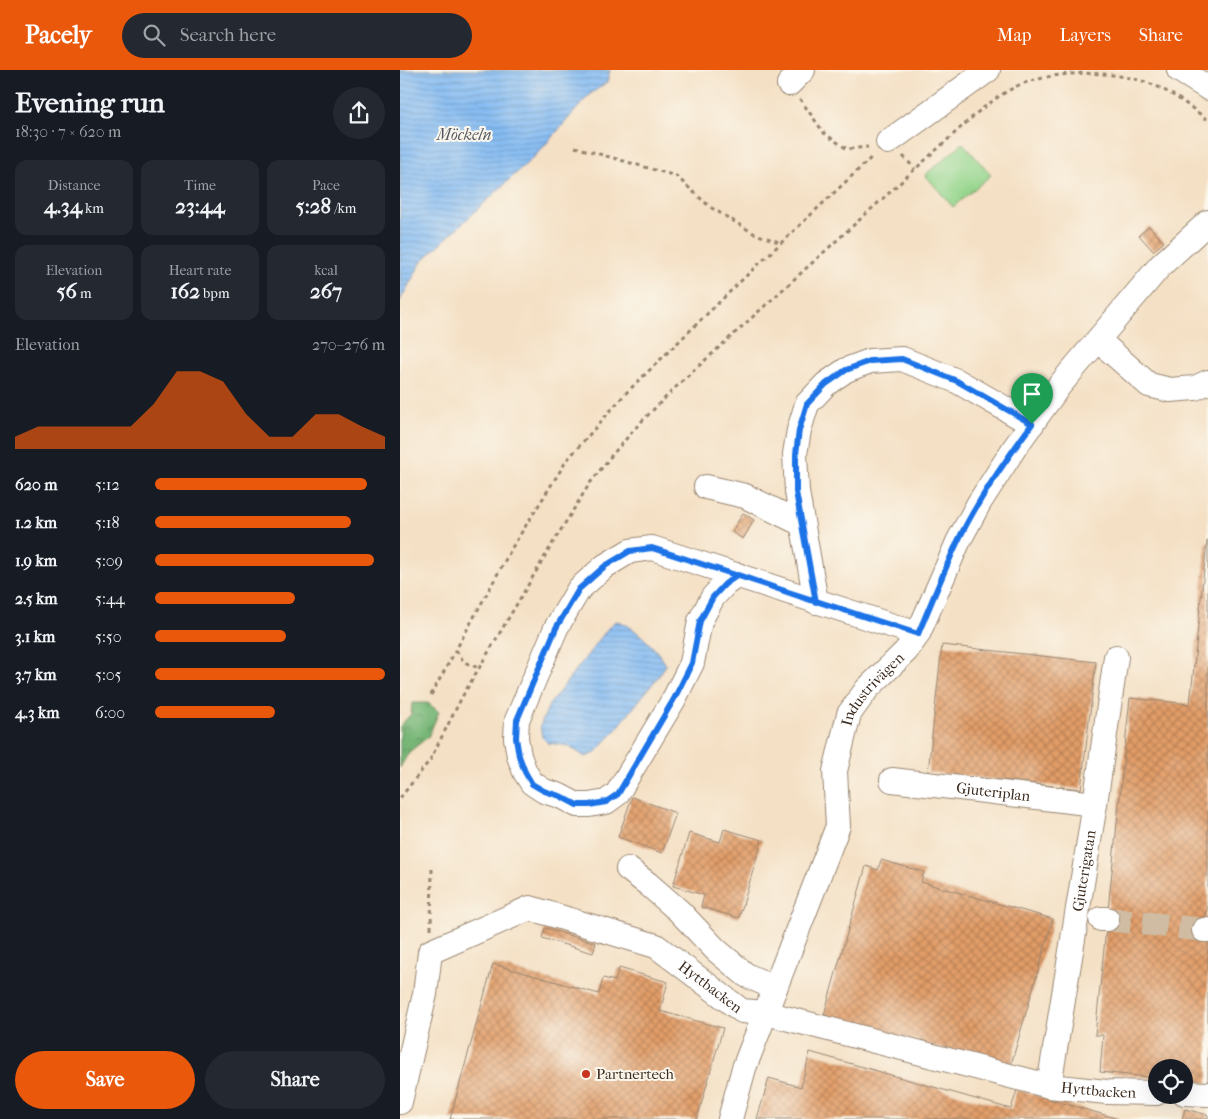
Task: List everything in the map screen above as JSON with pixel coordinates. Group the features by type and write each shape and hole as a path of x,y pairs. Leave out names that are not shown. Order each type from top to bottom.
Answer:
{"street":[{"path":"888,142 988,70"},
{"path":"1179,70 1208,88"},
{"path":"1173,258 1208,222"},
{"path":"1173,258 1208,229"},
{"name":"Industrivägen","path":"730,1119 741,1079 838,826 836,771 849,714 867,689 906,651 918,634 958,542 979,503 1015,447 1059,386 1125,309 1173,258"},
{"path":"1098,340 1149,385 1170,390 1195,388 1208,382"},
{"path":"816,602 796,492 796,454 799,430 807,404 826,384 846,370 870,361 902,359 957,381 1032,424"},
{"path":"706,487 745,496 802,524"},
{"path":"738,575 725,584 713,597 700,621 692,663 674,699 618,794 606,802 577,805 532,784 519,756 516,738 517,720 556,628 579,589 605,566 630,551 652,548 738,575 816,602 918,634"},
{"name":"Gjuterigatan","path":"1049,1086 1095,804 1116,657"},
{"name":"Gjuteriplan","path":"892,780 1095,804"},
{"path":"628,869 648,884 678,911 716,950 746,975 775,988"},
{"name":"Hyttbacken","path":"430,952 530,908 656,946 742,1011 766,1012 1049,1086 1107,1092 1148,1093"},
{"path":"400,1102 425,994 430,952"},
{"path":"734,1119 741,1079"},
{"path":"1193,1093 1208,1094"}],"path":[{"path":"400,798 430,760 479,668 590,484 634,430 680,383 978,112 1020,84 1046,76 1078,70 1110,73 1148,83 1185,102 1208,120"},
{"path":"796,77 824,133 847,149 859,149 888,142"},
{"path":"431,695 513,546 567,460 625,394 888,142"},
{"path":"575,147 634,162 676,176 710,207 755,234 782,243"},
{"path":"456,650 464,662 479,668"},
{"path":"430,952 432,867"}],"green space":[{"path":"963,143 991,175 953,207 925,175"},
{"path":"412,703 428,703 439,712 428,737 409,752 400,768 400,726 411,714"}],"water":[{"name":"Möckeln","path":"400,70 610,70 607,82 589,95 539,152 422,261 400,301"},
{"path":"615,621 621,622 636,631 658,653 666,665 614,732 594,754 585,757 569,746 548,743 542,737 540,726 549,705"}],"building":[{"path":"1149,226 1164,242 1153,251 1139,235"},
{"path":"743,513 754,520 743,539 732,532"},
{"path":"1208,541 1208,902 1203,935 1208,936 1208,1083 1193,1082 1193,1059 1148,1059 1148,1077 1100,1072 1103,1035 1095,1035 1130,698 1190,704"},
{"path":"942,645 1096,662 1081,789 928,772"},
{"path":"632,797 676,813 662,853 618,837"},
{"path":"724,829 762,840 739,918 701,907 704,895 673,886 689,833 720,842"},
{"path":"881,860 924,872 921,882 1053,919 1010,1068 824,1015 866,866 878,870"},
{"path":"545,928 596,943 593,953 542,938"},
{"name":"Partnertech","path":"493,964 599,994 603,978 615,981 619,968 668,982 660,1011 723,1028 697,1119 450,1119"},
{"path":"810,1052 1011,1109 1017,1090 1119,1119 757,1119 769,1078 801,1087"},
{"path":"1185,1109 1208,1115 1208,1119 1182,1119"}],"tunnel":[{"path":"1107,919 1204,930"}],"place":[{"name":"Partnertech","path":"586,1074"}],"route":[{"path":"1032,424 957,381 902,359 870,361 846,370 826,384 807,404 799,430 796,454 796,492 816,602 764,584 738,575 725,584 713,597 700,621 692,663 674,699 618,794 606,802 577,805 532,784 519,756 516,738 517,720 556,628 579,589 605,566 630,551 652,548 738,575 816,602 918,634 958,542 979,503 1032,424"}]}
